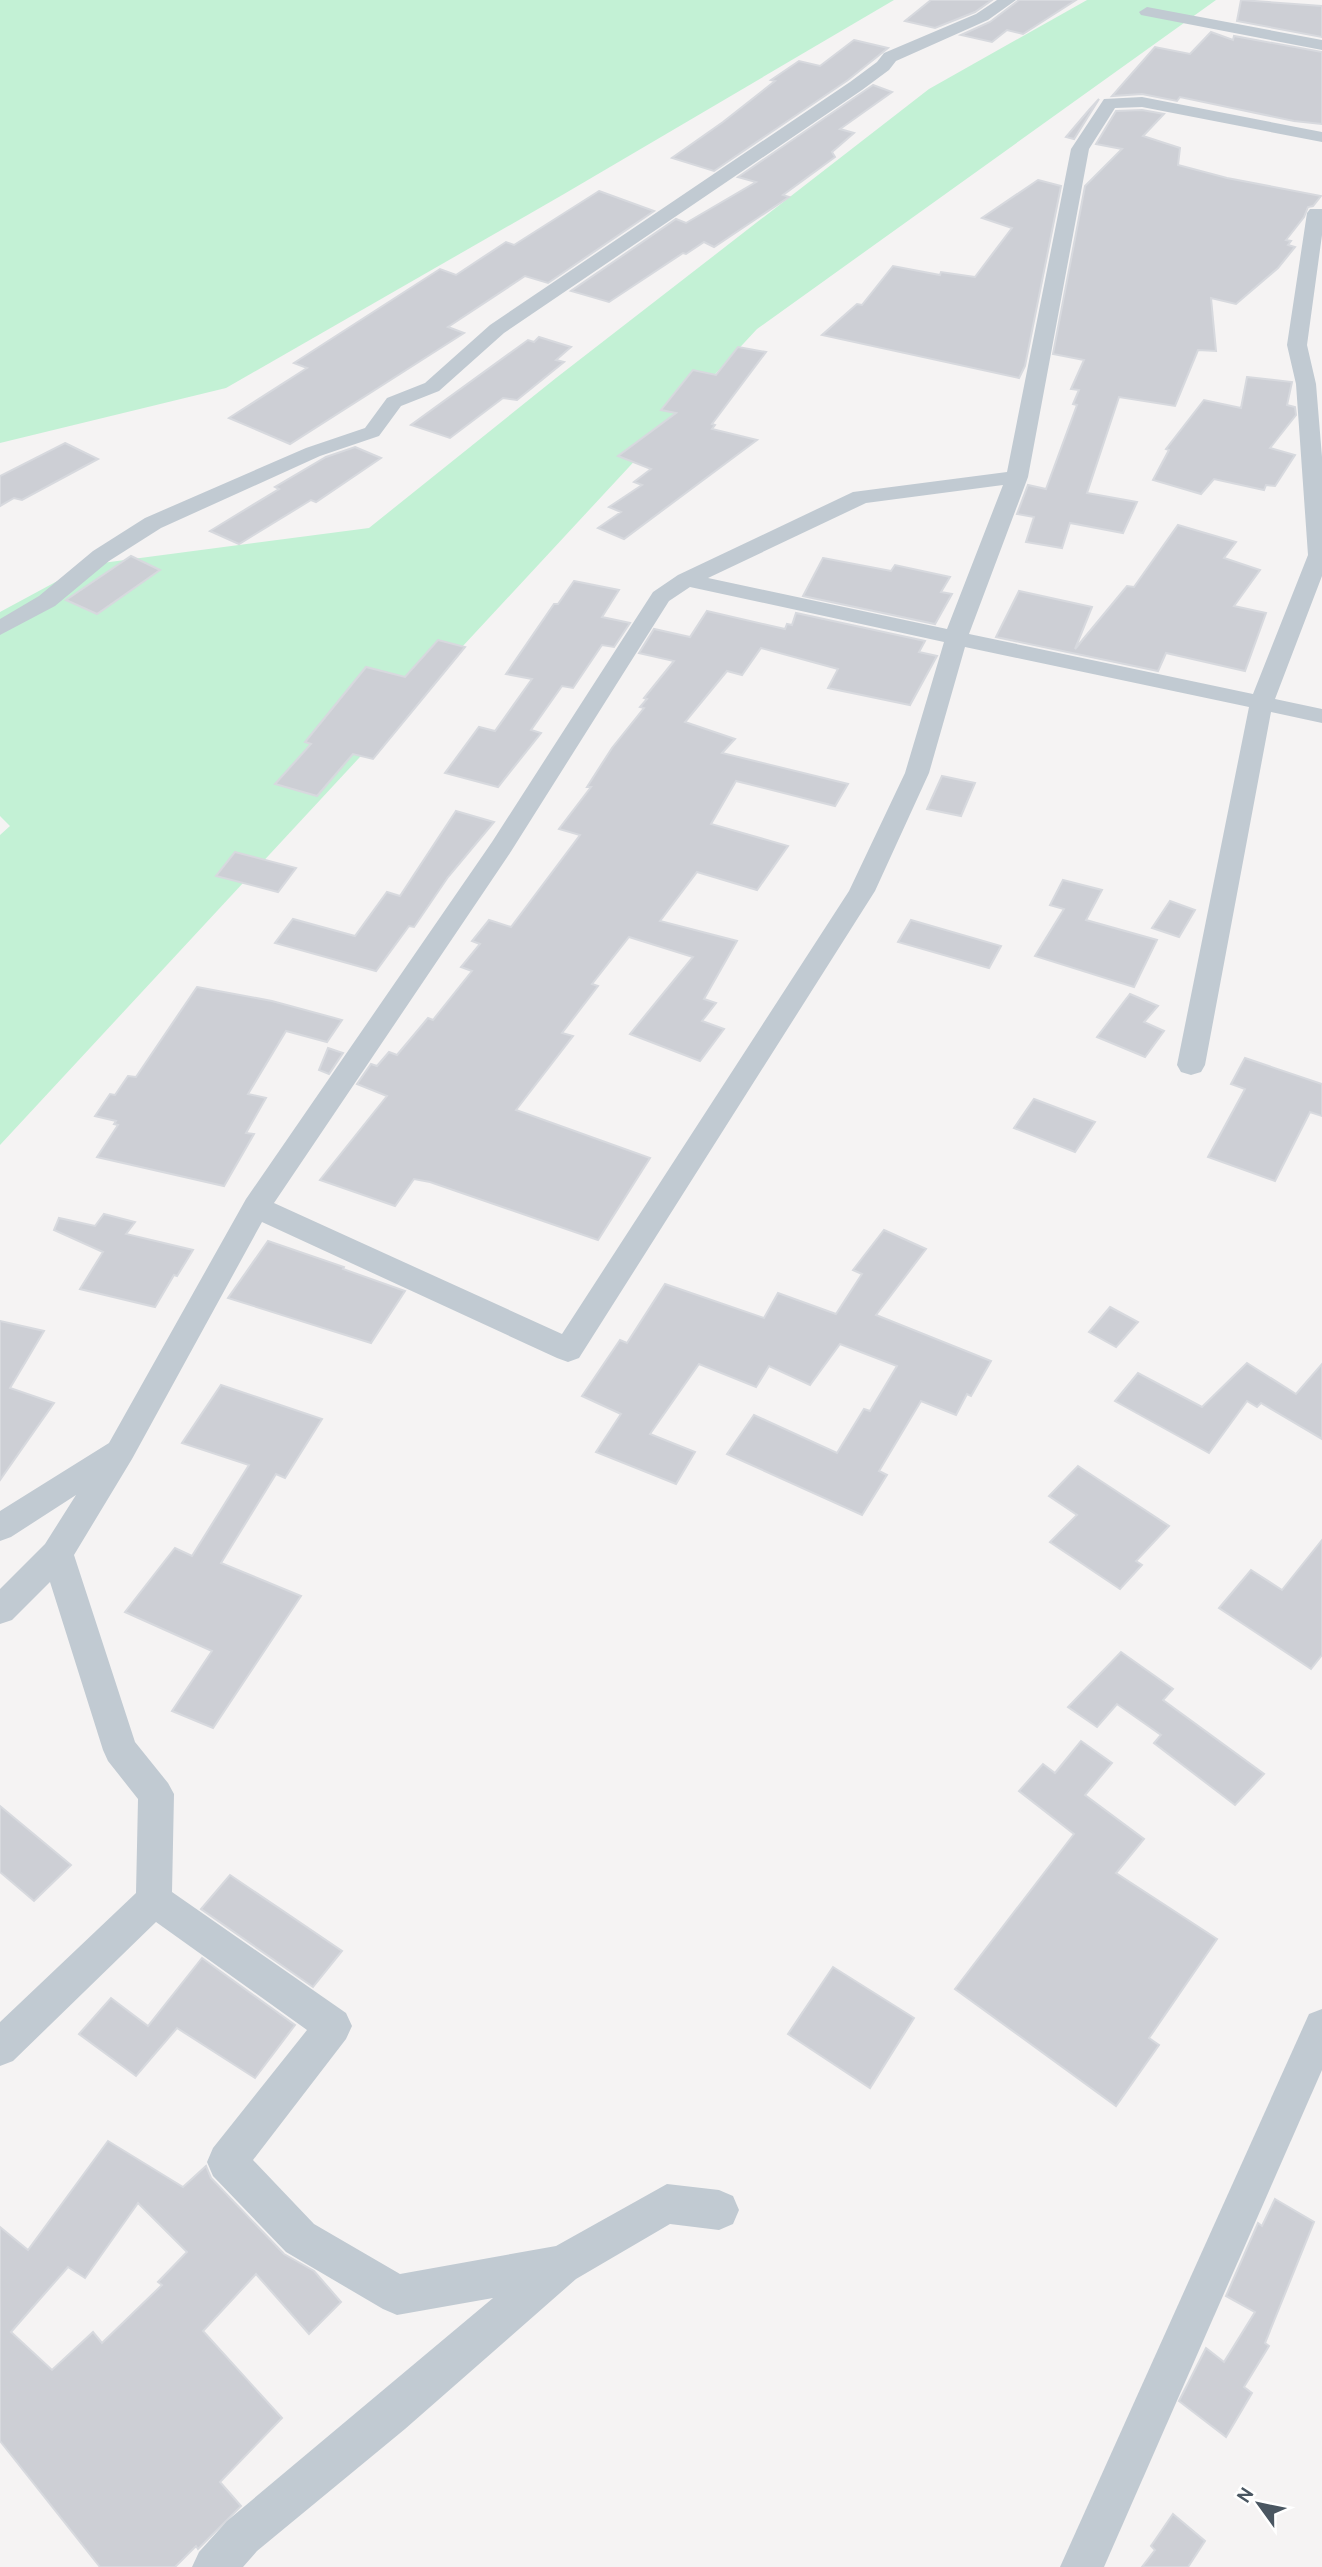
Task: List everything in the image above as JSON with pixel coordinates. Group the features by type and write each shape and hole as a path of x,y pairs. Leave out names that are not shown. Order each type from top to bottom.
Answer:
{"street":[{"path":"0,628 47,601 101,556 153,523 313,452 372,432 394,402 432,387 497,329 845,94 883,66 890,57 982,17 1008,0"},
{"path":"1147,12 1322,46"},
{"path":"256,1207 568,1350 862,891 917,773 964,611 1017,477 1080,149 1110,103 1142,102 1322,137"},
{"path":"1191,1065 1261,704 1319,555 1314,385 1297,345 1316,213"},
{"path":"0,1609 57,1554 121,1450 256,1207 501,847 661,597 686,580 861,497 1017,477"},
{"path":"686,580 1322,716"},
{"path":"0,1528 121,1450"},
{"path":"0,2048 154,1900 156,1794 120,1750 57,1554"},
{"path":"154,1900 333,2026 227,2162 300,2238 397,2295 562,2265"},
{"path":"1082,2567 1322,2027"},
{"path":"214,2567 242,2536 390,2414 562,2265 667,2204 719,2210"}],"green space":[{"path":"0,0 894,0 226,388 0,443"},
{"path":"1087,0 1216,0 757,329 0,1145 0,835 10,826 0,816 0,612 87,565 369,528 556,378 929,89"}],"building":[{"path":"931,0 992,0 975,12 935,28 905,21"},
{"path":"1019,0 1076,0 1023,34 1007,30 992,42 961,35 990,22"},
{"path":"1241,0 1322,6 1322,37 1237,21"},
{"path":"1211,32 1233,40 1234,36 1322,52 1322,124 1294,121 1180,97 1177,101 1142,94 1112,96 1155,47 1190,54"},
{"path":"854,40 888,48 848,80 714,171 672,158 723,122 775,81 771,80 799,61 820,66"},
{"path":"873,85 892,92 840,129 854,133 832,152 835,157 783,195 789,197 714,247 704,242 686,254 683,253 609,302 571,291 676,219 686,223 756,182 738,177"},
{"path":"1099,99 1074,139 1066,137 1089,110"},
{"path":"1142,110 1164,114 1143,136 1180,148 1178,165 1227,178 1321,196 1313,206 1308,207 1304,217 1286,240 1291,241 1288,245 1295,247 1278,268 1236,304 1211,298 1216,351 1198,350 1175,406 1119,397 1087,493 1137,502 1123,533 1070,523 1062,548 1026,542 1034,517 1017,514 1028,485 1046,489 1077,405 1073,404 1079,390 1071,389 1084,360 1053,354 1085,186 1122,149 1096,144 1116,111"},
{"path":"1038,180 1061,186 1025,366 1019,378 822,335 857,304 862,305 893,266 940,275 941,272 975,277 1012,228 982,218"},
{"path":"599,191 654,211 548,283 525,276 448,327 464,333 290,444 229,418 307,368 294,363 440,269 456,275 506,242 514,245"},
{"path":"539,337 571,347 556,360 564,362 517,400 503,398 450,438 411,425 528,340 534,342"},
{"path":"738,347 766,352 712,424 715,425 712,429 757,440 624,539 598,528 621,512 609,507 642,485 634,482 651,469 618,456 676,413 661,410 693,370 716,375"},
{"path":"1247,377 1292,382 1287,405 1295,407 1296,415 1270,448 1295,455 1275,486 1266,485 1264,490 1214,479 1201,494 1153,480 1169,450 1166,449 1204,400 1241,408"},
{"path":"65,443 98,459 22,500 14,498 0,506 0,476"},
{"path":"355,447 381,458 316,502 311,500 239,544 210,531 279,489 275,487 326,457"},
{"path":"1178,525 1236,542 1224,558 1260,570 1234,606 1266,613 1245,671 1166,653 1158,671 996,637 1019,591 1092,607 1075,649 1127,586 1134,587"},
{"path":"131,556 160,570 97,614 66,600"},
{"path":"823,558 891,571 895,565 950,577 941,592 952,594 935,624 803,596"},
{"path":"574,581 619,590 602,617 630,623 614,647 602,645 573,688 562,686 531,730 541,733 498,787 445,773 479,727 495,731 532,679 506,674 554,604 558,604"},
{"path":"707,611 785,629 787,624 792,625 796,613 925,641 919,652 937,656 910,705 828,688 838,669 761,648 742,675 727,671 685,722 735,739 722,753 848,784 835,806 736,781 711,824 788,846 757,890 697,872 660,921 737,941 704,999 716,1003 702,1021 724,1029 700,1061 630,1034 693,957 629,937 592,984 598,986 562,1033 573,1036 516,1110 650,1158 598,1240 430,1182 414,1179 395,1206 320,1180 387,1096 357,1084 371,1064 377,1066 389,1052 397,1055 428,1018 433,1020 472,971 461,967 480,944 472,941 489,920 511,927 580,835 559,829 591,787 587,787 612,748 644,708 640,707 647,699 644,698 674,661 639,653 654,629 690,637"},
{"path":"438,640 465,647 373,759 353,754 317,796 275,784 311,744 305,742 366,667 405,677"},
{"path":"942,776 975,783 961,816 927,809"},
{"path":"456,811 494,822 448,877 414,927 409,926 376,971 275,943 293,919 355,936 387,892 400,896"},
{"path":"235,852 296,868 278,892 216,876"},
{"path":"1063,880 1102,890 1086,920 1157,940 1134,987 1035,956 1064,909 1050,905"},
{"path":"1170,901 1195,910 1179,937 1152,928"},
{"path":"911,920 1001,946 989,968 898,942"},
{"path":"197,987 272,1001 342,1020 327,1042 286,1031 248,1094 266,1098 246,1133 254,1134 224,1186 97,1157 118,1125 114,1124 116,1121 95,1116 110,1094 115,1095 128,1076 136,1077"},
{"path":"1130,994 1158,1006 1144,1022 1164,1031 1145,1057 1097,1037"},
{"path":"328,1048 343,1053 329,1074 319,1070"},
{"path":"1245,1058 1322,1084 1322,1116 1310,1112 1275,1181 1208,1157 1245,1089 1231,1084"},
{"path":"1034,1099 1095,1122 1075,1152 1014,1128"},
{"path":"104,1214 135,1222 126,1234 193,1250 155,1307 80,1289 103,1252 54,1230 59,1218 95,1226"},
{"path":"884,1230 926,1249 876,1315 991,1361 971,1396 967,1394 956,1415 921,1401 879,1471 887,1475 862,1515 727,1454 754,1415 837,1453 864,1409 870,1411 897,1366 840,1344 810,1385 769,1366 756,1387 699,1364 650,1434 695,1452 676,1484 596,1452 621,1414 582,1396 620,1340 627,1343 665,1284 764,1318 778,1293 836,1314 862,1274 853,1270"},
{"path":"268,1241 405,1291 371,1343 228,1298"},
{"path":"1110,1307 1138,1322 1116,1347 1089,1332"},
{"path":"0,1321 44,1331 10,1388 54,1403 0,1480"},
{"path":"1247,1363 1296,1394 1322,1364 1322,1439 1261,1403 1257,1407 1247,1401 1209,1453 1115,1401 1138,1373 1202,1407"},
{"path":"221,1385 322,1419 285,1478 276,1474 221,1563 301,1596 213,1728 172,1711 212,1651 125,1612 175,1548 192,1556 249,1465 182,1443"},
{"path":"1078,1466 1169,1526 1136,1561 1142,1565 1120,1589 1050,1542 1077,1515 1049,1496"},
{"path":"1322,1540 1322,1655 1311,1669 1219,1608 1251,1570 1282,1590"},
{"path":"1121,1652 1173,1689 1163,1700 1264,1774 1235,1805 1154,1743 1161,1735 1117,1704 1097,1727 1068,1707"},
{"path":"1081,1741 1112,1763 1085,1795 1144,1839 1116,1873 1217,1939 1149,2038 1159,2045 1116,2106 955,1989 1074,1834 1019,1791 1043,1764 1055,1773"},
{"path":"0,1806 71,1865 34,1901 0,1872"},
{"path":"230,1875 342,1951 313,1987 201,1909"},
{"path":"202,1958 295,2025 255,2078 177,2028 136,2076 79,2034 111,1998 148,2026"},
{"path":"833,1967 914,2018 870,2088 788,2034"},
{"path":"108,2141 183,2187 206,2166 211,2178 284,2254 314,2271 341,2302 309,2334 256,2274 203,2331 282,2418 220,2482 241,2506 198,2549 196,2546 175,2567 100,2567 0,2441 0,2227 28,2250","holes":["138,2203 187,2252 158,2282 162,2285 102,2343 93,2332 52,2370 11,2332 68,2267 85,2278"]},
{"path":"1275,2199 1314,2222 1265,2343 1269,2346 1244,2387 1252,2393 1226,2437 1179,2401 1206,2348 1224,2362 1255,2312 1226,2296 1258,2223 1262,2226"},
{"path":"1173,2514 1205,2541 1188,2567 1142,2567 1155,2550 1151,2546"}]}
